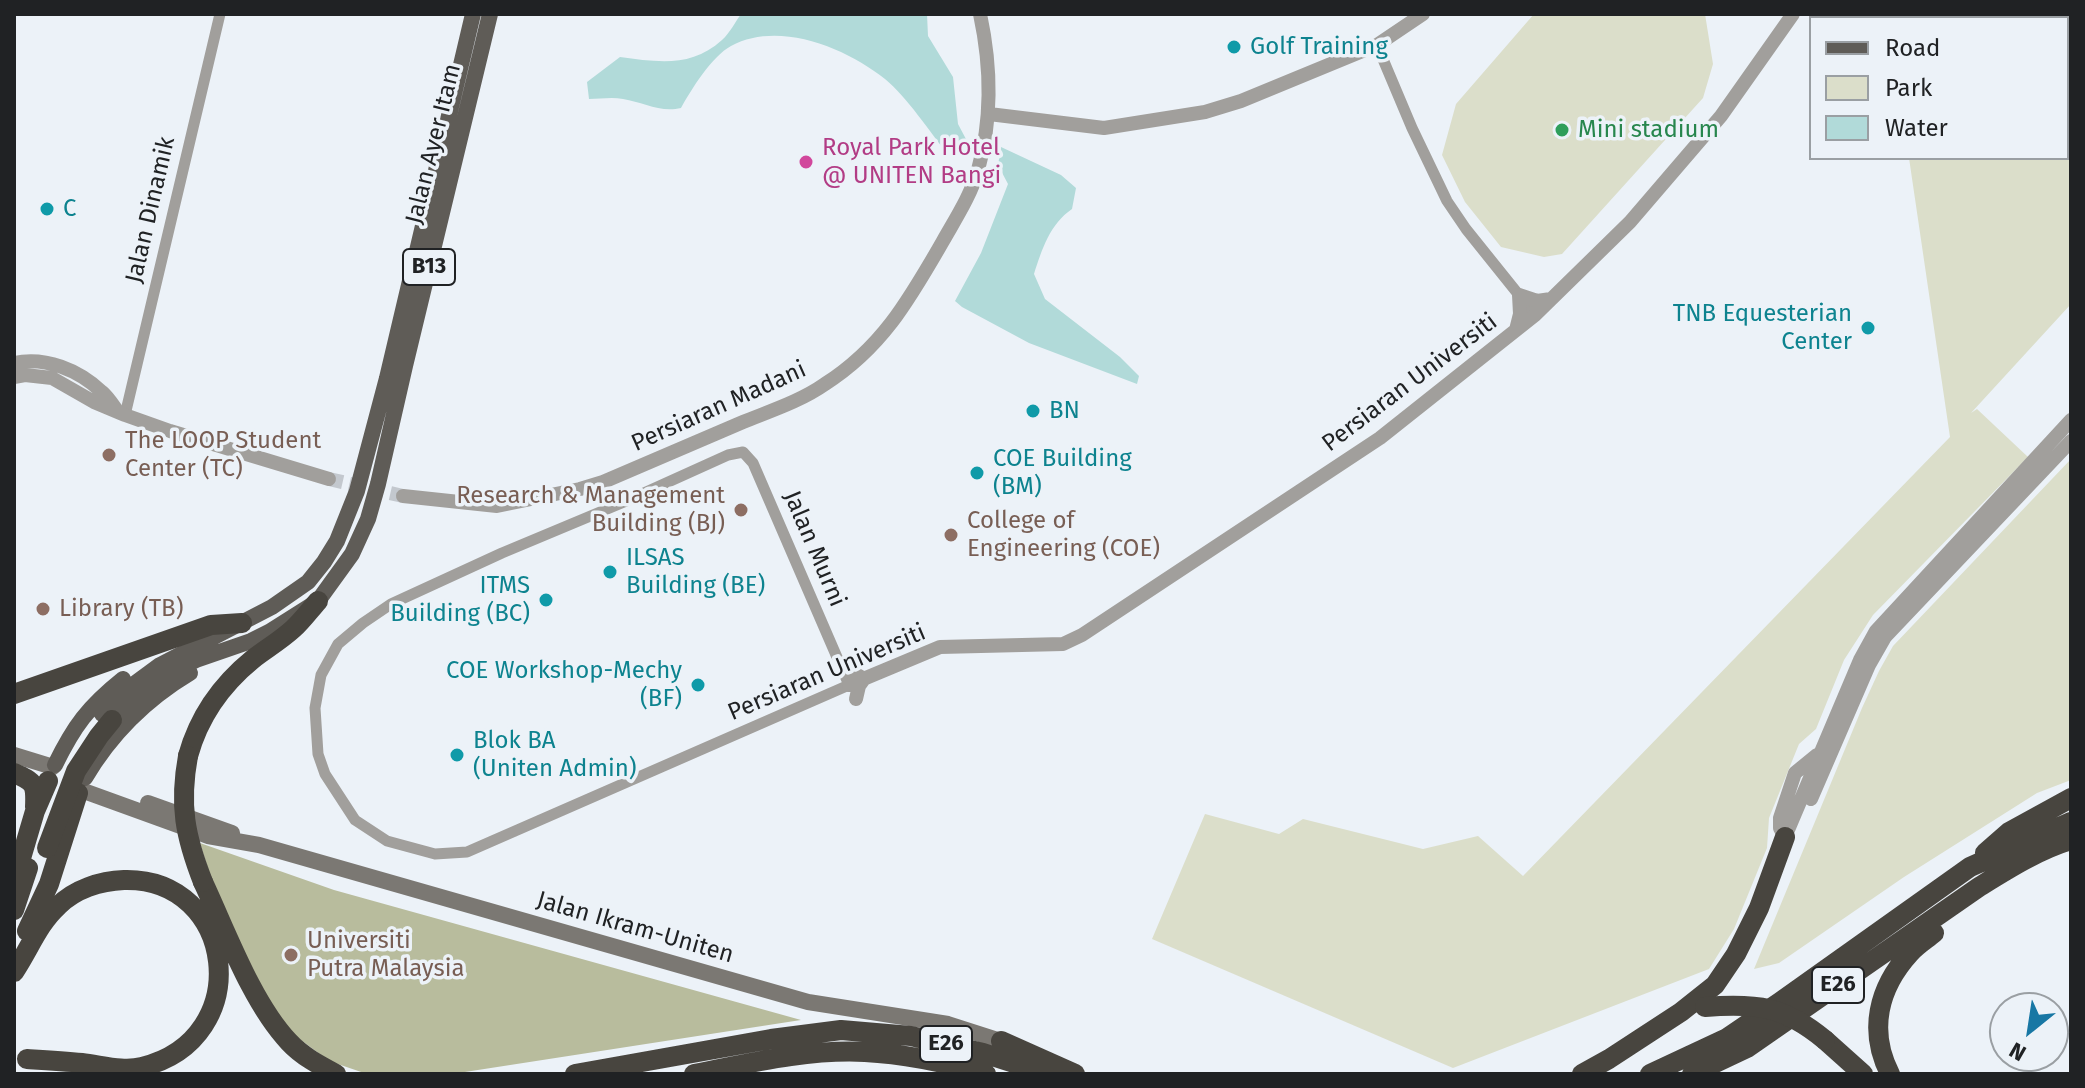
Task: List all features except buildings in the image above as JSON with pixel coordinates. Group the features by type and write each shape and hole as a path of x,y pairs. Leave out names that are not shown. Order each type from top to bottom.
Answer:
{"highway":[{"path":"318,601 295,628 235,674 203,716 193,735 184,780 185,825 191,852 203,882 269,1017 290,1043 314,1063 336,1074"},
{"path":"14,694 211,625 234,627"},
{"name":"B13","path":"14,955 63,773 84,735 107,717"},
{"path":"14,770 34,785 35,811"},
{"path":"14,882 35,811 51,772"},
{"path":"14,955 49,884 82,786"},
{"path":"1970,867 2009,832 2071,798"},
{"name":"E26","path":"1650,1074 1727,1038 1970,867 2071,822"},
{"path":"1582,1074 1681,1012 1715,985 1736,954 1759,908 1785,837"},
{"name":"E26","path":"1692,1074 1747,1048 1979,887 2033,855 2071,840"},
{"name":"B13","path":"14,910 43,844"},
{"path":"14,972 45,920 60,904 77,892 111,880 132,880 152,883 171,891 189,904 203,920 214,941 220,984 213,1011 193,1040 160,1062 122,1069 21,1057"},
{"path":"1890,1074 1880,1049 1877,1025 1883,997 1911,952 1954,917 1979,887"},
{"path":"1681,1012 1705,1007 1759,1006 1784,1013 1806,1024 1863,1074"},
{"name":"E26","path":"575,1074 771,1039 841,1030 911,1036 983,1053 1048,1074"},
{"path":"1001,1041 1075,1074"},
{"name":"E26","path":"694,1074 825,1053 864,1052 916,1057 986,1074"},
{"path":"21,1057 74,1074"}],"main road":[{"name":"Jalan Ayer Itam","path":"234,627 272,607 308,582 337,541 357,491 387,378 473,14"},
{"name":"Jalan Ayer Itam","path":"318,601 352,554 368,519 490,14"},
{"name":"B13","path":"107,717 171,672 269,632 318,601"},
{"name":"B13","path":"107,717 122,693 160,665 234,627"},
{"path":"234,627 212,632 171,649 132,672 104,694 69,736 51,772 50,786 57,795 68,797 82,786 116,732 154,697 200,667 227,655 235,647"},
{"path":"14,755 51,772"},
{"path":"51,772 60,762 71,761 81,768 82,786"},
{"path":"14,770 51,772"},
{"name":"Jalan Ikram-Uniten","path":"82,786 208,836 259,845 808,1002 948,1024 1001,1041"}],"street":[{"name":"Jalan Dinamik","path":"122,414 220,14"},
{"name":"Persiaran Madani","path":"403,496 497,506 580,489 603,482 825,385 885,333 916,288 965,203 978,171 989,114 987,63 980,14"},
{"path":"989,114 1104,128 1205,112 1241,101 1377,45 1423,14"},
{"name":"Persiaran Universiti","path":"864,679 940,647 1063,644 1082,635 1380,438 1535,315 1630,222 1721,116 1793,14"},
{"path":"1377,45 1447,201 1535,315"},
{"path":"1519,295 1537,301 1551,299"},
{"path":"1516,331 1520,314 1519,295"},
{"path":"14,363 29,360 55,364 84,378 122,414"},
{"path":"14,377 52,378 122,414 329,479"},
{"path":"2071,420 1876,631 1860,660 1820,753 1795,773 1780,818 1780,828 1785,837 1796,832 1869,665 1885,637 2071,441"},
{"name":"Persiaran Universiti","path":"743,452 728,455 519,546 391,604 363,623 338,644 321,675 315,708 318,754 325,774 355,820 387,841 435,854 467,852 853,692"},
{"name":"Jalan Murni","path":"743,452 753,463 853,692"},
{"path":"841,665 864,679 853,692"}],"green space":[{"name":"Mini stadium","path":"1534,14 1705,14 1713,64 1703,98 1562,254 1544,257 1501,247 1465,202 1442,155 1456,104"},
{"path":"2071,14 2071,304 1971,413 1977,409 2028,457 1873,615 1844,660 1816,729 1799,744 1769,818 1767,848 1734,929 1709,969 1453,1068 1152,939 1205,814 1279,834 1303,819 1423,849 1478,836 1523,876 1950,437 1909,160 2069,160 2069,16 1888,16"},
{"path":"2071,459 2071,780 2037,793 1904,877 1779,963 1754,969 1862,708 1893,646"}],"shaded area":[{"path":"200,843 334,890 801,1020 452,1074 367,1074 329,1061 293,1034 268,1004 213,885"}],"water":[{"path":"741,14 927,14 928,36 953,77 958,124 967,141 963,155 948,155 901,95 869,68 832,48 791,37 750,39 731,46 709,65 681,108 659,108 619,98 589,99 587,82 620,57 674,61 698,55 722,40"},
{"path":"1001,147 1061,175 1076,188 1072,209 1052,230 1034,274 1045,299 1120,357 1139,376 1137,384 1029,343 955,301 981,253 1008,184 998,165"}],"tunnel":[{"path":"329,479 403,496"}],"place":[{"name":"Golf Training","path":"1234,47"},
{"name":"Mini stadium","path":"1562,130"},
{"name":"Royal Park Hotel @ UNITEN Bangi","path":"806,162"},
{"name":"C","path":"47,209"},
{"name":"TNB Equesterian Center","path":"1868,328"},
{"name":"BN","path":"1033,411"},
{"name":"The LOOP Student Center (TC)","path":"109,455"},
{"name":"COE Building (BM)","path":"977,473"},
{"name":"Research & Management Building (BJ)","path":"741,510"},
{"name":"College of Engineering (COE)","path":"951,535"},
{"name":"ILSAS Building (BE)","path":"610,572"},
{"name":"ITMS Building (BC)","path":"546,600"},
{"name":"Library (TB)","path":"43,609"},
{"name":"COE Workshop-Mechy (BF)","path":"698,685"},
{"name":"Blok BA (Uniten Admin)","path":"457,755"},
{"name":"Universiti Putra Malaysia","path":"291,955"}]}
